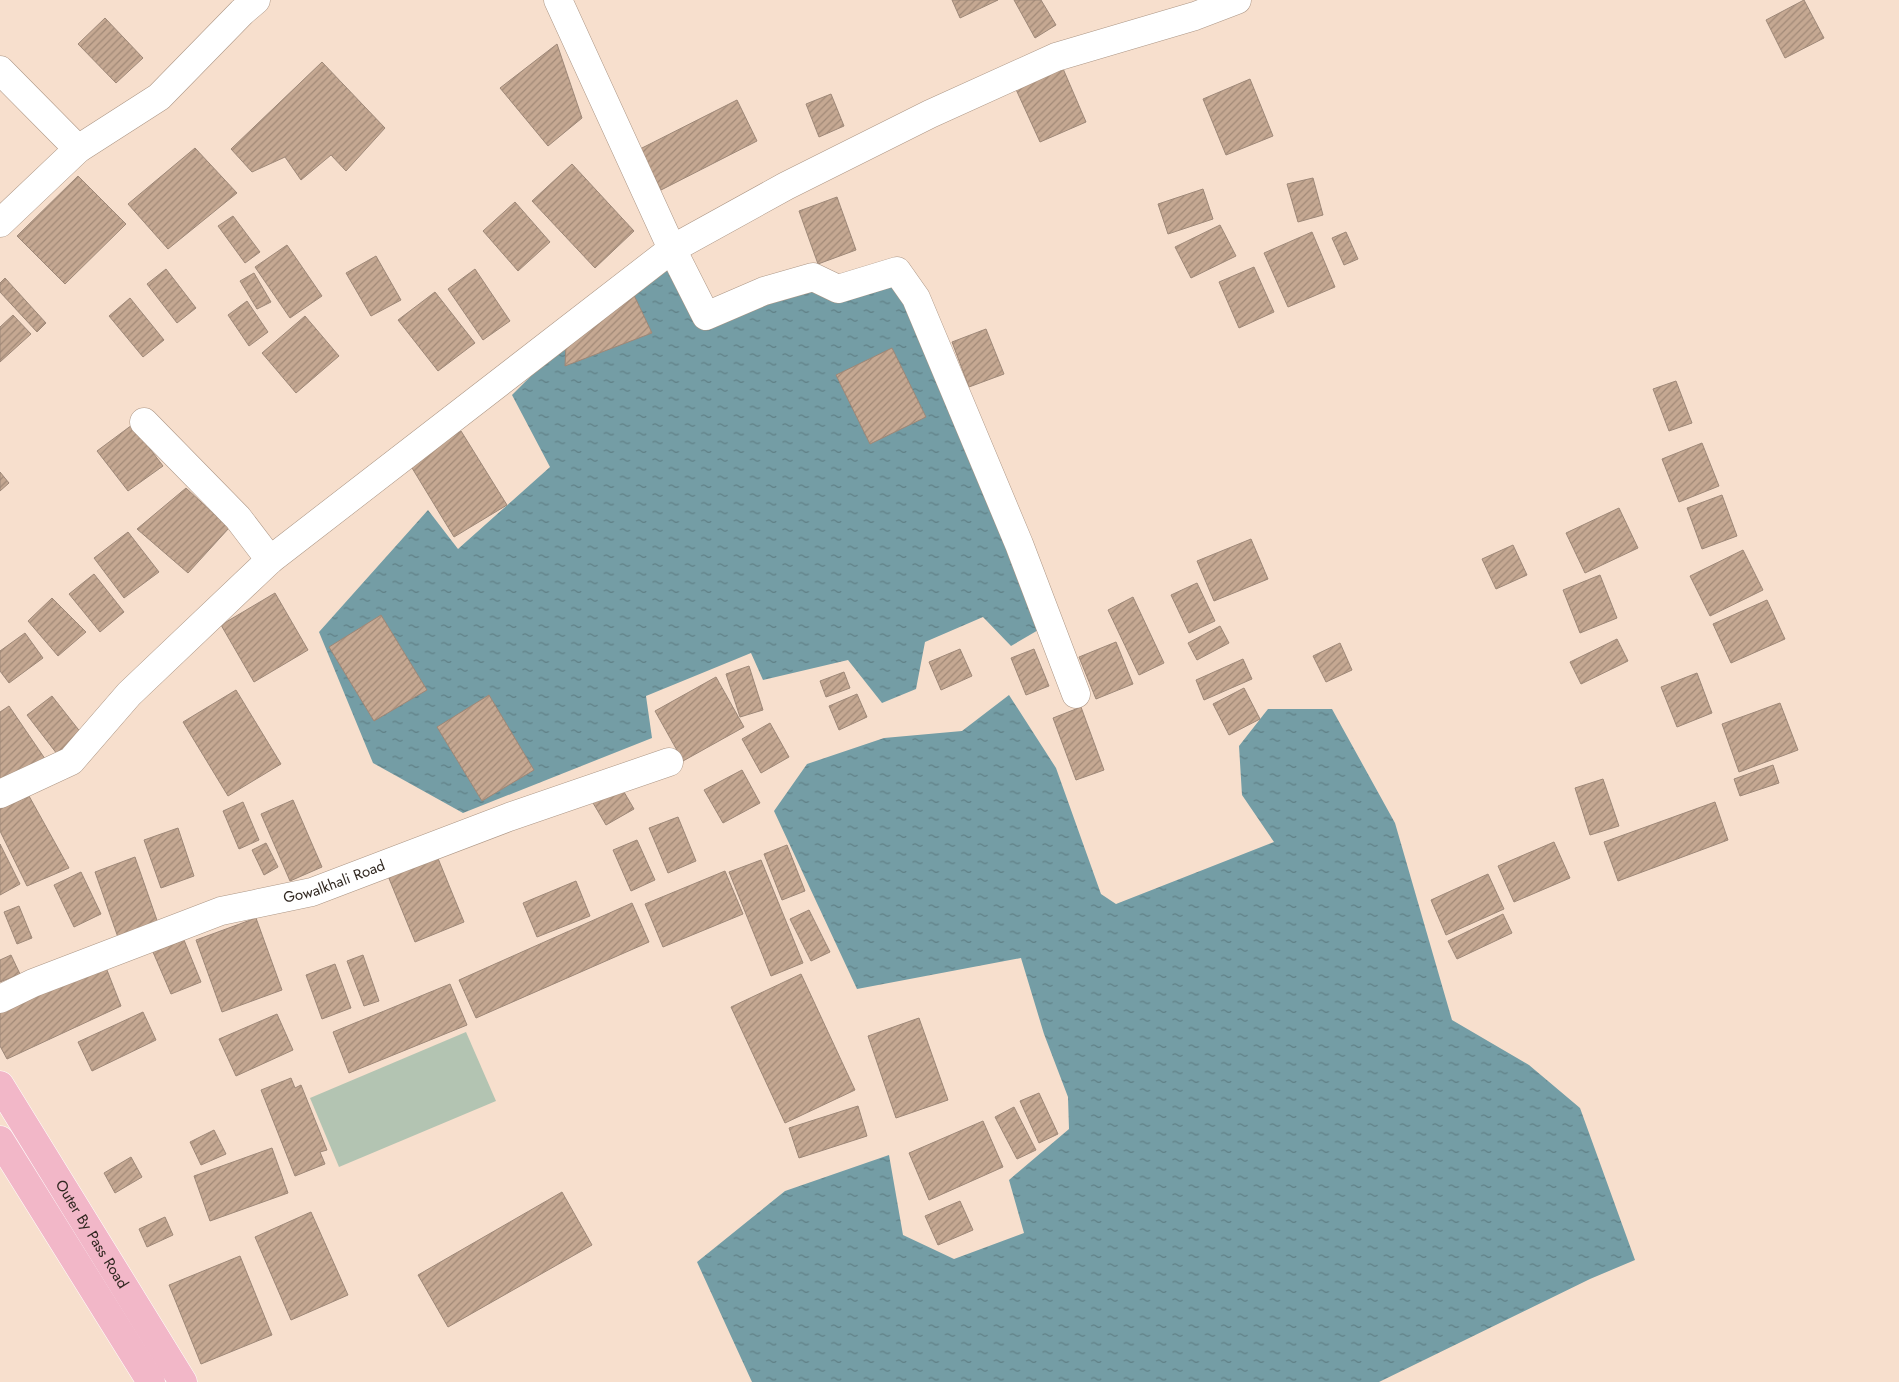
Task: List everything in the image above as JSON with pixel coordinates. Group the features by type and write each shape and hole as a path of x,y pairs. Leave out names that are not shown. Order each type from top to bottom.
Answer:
{"main road":[{"name":"Outer By Pass Road","path":"0,1086 183,1382"},
{"name":"Outer By Pass Road","path":"0,1140 151,1382"}],"street":[{"path":"558,0 672,249 706,316 764,291 813,277 838,289 897,271 916,298 1019,544 1076,694"},
{"path":"0,794 71,761 129,694 270,560 672,249 786,186 930,114 1056,57 1195,16 1237,0"},
{"path":"0,223 78,149 159,97 243,4"},
{"path":"0,70 78,149"},
{"path":"144,422 238,518 270,560"},
{"name":"Gowalkhali Road","path":"0,1000 33,983 221,911 312,892 510,817 669,762"}],"green space":[{"path":"466,1032 496,1101 339,1167 310,1098"}],"water":[{"path":"667,266 697,327 800,284 894,278 1040,629 1011,646 983,617 925,642 916,689 882,703 848,660 763,680 751,653 646,696 652,738 463,813 373,763 319,632 428,510 458,549 550,467 512,395 581,326"},
{"path":"1009,695 1056,768 1101,894 1116,904 1274,842 1242,795 1239,746 1268,709 1332,709 1395,823 1452,1020 1529,1065 1580,1108 1635,1260 1590,1279 1379,1382 752,1382 697,1262 785,1191 889,1155 903,1235 954,1259 1024,1233 1009,1180 1069,1129 1068,1097 1044,1034 1021,958 857,989 774,811 807,764 884,738 962,731"}],"building":[{"path":"952,0 998,0 960,18"},
{"path":"1014,0 1041,0 1056,25 1035,38"},
{"path":"1804,0 1824,38 1785,58 1766,20"},
{"path":"105,18 143,58 116,83 78,44"},
{"path":"557,44 582,118 548,146 500,88"},
{"path":"322,62 385,128 346,171 331,155 301,180 285,157 252,172 231,149"},
{"path":"1061,64 1086,122 1040,142 1014,85"},
{"path":"1250,79 1273,136 1226,155 1203,99"},
{"path":"831,94 844,126 819,137 806,104"},
{"path":"737,100 757,141 661,190 640,149"},
{"path":"195,148 237,193 168,249 128,204"},
{"path":"572,164 634,231 595,268 532,201"},
{"path":"78,176 126,224 65,284 17,236"},
{"path":"1313,178 1323,215 1298,222 1287,184"},
{"path":"1203,189 1213,219 1168,234 1158,204"},
{"path":"837,197 856,250 818,264 799,211"},
{"path":"515,202 550,242 518,271 483,231"},
{"path":"233,216 260,252 245,263 218,226"},
{"path":"1220,225 1236,256 1191,278 1175,247"},
{"path":"1312,232 1335,287 1288,307 1264,253"},
{"path":"1346,232 1358,259 1344,265 1332,238"},
{"path":"287,245 322,296 290,318 255,267"},
{"path":"376,256 401,300 371,316 346,273"},
{"path":"1254,267 1274,312 1239,328 1219,282"},
{"path":"166,269 196,308 177,323 147,284"},
{"path":"475,269 510,321 483,340 448,289"},
{"path":"623,272 652,333 565,366 567,323"},
{"path":"254,273 271,302 257,309 240,281"},
{"path":"5,278 46,323 37,332 0,292 0,283"},
{"path":"435,292 475,343 438,371 398,320"},
{"path":"130,298 164,340 143,357 109,316"},
{"path":"247,301 268,332 249,346 228,315"},
{"path":"13,315 31,334 0,362 0,327"},
{"path":"305,316 339,356 296,393 262,353"},
{"path":"986,329 1004,374 969,387 952,342"},
{"path":"892,348 926,417 870,444 836,375"},
{"path":"1676,381 1692,423 1669,431 1653,389"},
{"path":"132,425 163,466 128,491 97,451"},
{"path":"461,431 507,505 454,537 409,463"},
{"path":"1702,443 1719,486 1679,502 1662,459"},
{"path":"0,472 9,483 0,491"},
{"path":"186,488 229,528 188,573 137,529"},
{"path":"1722,495 1737,536 1702,549 1687,508"},
{"path":"1619,508 1638,548 1585,573 1566,533"},
{"path":"128,532 159,572 124,598 94,558"},
{"path":"1251,539 1268,579 1214,601 1197,561"},
{"path":"1513,545 1527,575 1496,589 1482,559"},
{"path":"1743,550 1763,590 1710,616 1690,576"},
{"path":"94,574 124,612 100,632 69,594"},
{"path":"1600,575 1617,618 1580,633 1563,590"},
{"path":"1197,583 1215,621 1189,633 1171,595"},
{"path":"275,593 308,650 254,682 221,625"},
{"path":"1133,597 1164,663 1139,675 1108,610"},
{"path":"52,598 86,632 58,656 28,621"},
{"path":"1767,600 1785,639 1731,663 1713,624"},
{"path":"381,615 427,690 374,721 329,647"},
{"path":"1220,626 1229,643 1197,660 1188,643"},
{"path":"25,633 43,658 9,683 0,671 0,651"},
{"path":"1617,639 1628,661 1581,684 1570,662"},
{"path":"1116,642 1133,684 1096,699 1079,657"},
{"path":"1340,643 1352,670 1326,682 1313,656"},
{"path":"960,649 972,676 941,690 929,662"},
{"path":"1034,649 1049,686 1026,695 1011,658"},
{"path":"1243,659 1252,679 1204,700 1196,680"},
{"path":"749,666 763,710 740,717 726,674"},
{"path":"844,672 850,688 826,697 820,681"},
{"path":"1697,673 1712,713 1677,727 1661,687"},
{"path":"716,677 744,727 683,761 655,711"},
{"path":"1244,688 1260,719 1229,735 1213,704"},
{"path":"236,690 281,764 228,796 183,722"},
{"path":"857,694 867,717 839,730 829,706"},
{"path":"489,695 534,770 482,801 437,727"},
{"path":"52,696 89,743 64,763 27,715"},
{"path":"1780,703 1798,750 1739,772 1722,724"},
{"path":"9,706 54,772 0,780 0,712"},
{"path":"1081,707 1104,770 1076,780 1053,718"},
{"path":"770,723 789,757 761,773 742,739"},
{"path":"1773,765 1779,783 1740,796 1734,779"},
{"path":"742,770 760,803 723,823 704,790"},
{"path":"614,775 634,809 606,825 586,791"},
{"path":"1603,779 1619,826 1590,835 1575,788"},
{"path":"29,796 69,868 27,886 0,831 0,809"},
{"path":"293,800 322,867 290,881 261,814"},
{"path":"243,802 259,840 239,849 223,811"},
{"path":"1715,802 1728,840 1618,881 1604,842"},
{"path":"678,817 696,861 668,873 649,828"},
{"path":"178,828 194,876 161,888 144,840"},
{"path":"637,840 655,880 631,891 613,850"},
{"path":"1554,842 1570,878 1514,902 1498,866"},
{"path":"266,843 278,867 264,875 252,850"},
{"path":"0,844 20,884 0,895"},
{"path":"787,845 805,891 782,900 764,854"},
{"path":"437,856 464,922 415,942 388,876"},
{"path":"135,857 160,929 120,943 95,872"},
{"path":"761,860 803,963 771,976 729,872"},
{"path":"725,871 743,914 663,947 645,904"},
{"path":"81,872 101,914 74,927 54,885"},
{"path":"1488,874 1504,909 1446,935 1431,900"},
{"path":"576,881 590,916 537,937 523,903"},
{"path":"632,903 649,942 476,1018 459,980"},
{"path":"19,906 32,938 17,944 4,912"},
{"path":"809,910 830,952 811,961 790,919"},
{"path":"1503,914 1512,933 1457,959 1448,941"},
{"path":"256,918 282,990 222,1012 196,940"},
{"path":"184,940 201,982 171,994 153,952"},
{"path":"11,955 20,974 0,982 0,960"},
{"path":"363,955 379,1001 364,1006 347,961"},
{"path":"335,964 351,1008 322,1019 306,975"},
{"path":"105,965 121,1006 7,1059 0,1046 0,1008"},
{"path":"801,974 855,1090 785,1123 731,1007"},
{"path":"450,984 467,1025 349,1073 333,1032"},
{"path":"143,1012 156,1040 92,1071 78,1042"},
{"path":"277,1014 293,1050 236,1076 219,1039"},
{"path":"919,1018 948,1100 896,1118 868,1036"},
{"path":"291,1078 295,1088 301,1085 327,1150 320,1152 325,1164 295,1176 261,1090"},
{"path":"1039,1093 1058,1134 1039,1143 1020,1101"},
{"path":"858,1106 867,1136 799,1158 789,1128"},
{"path":"1014,1107 1036,1150 1017,1159 995,1117"},
{"path":"983,1121 1003,1167 929,1200 909,1153"},
{"path":"214,1130 226,1154 201,1165 190,1142"},
{"path":"272,1148 288,1193 210,1221 194,1176"},
{"path":"131,1157 142,1177 115,1193 104,1173"},
{"path":"562,1192 592,1245 448,1327 418,1275"},
{"path":"960,1201 973,1230 938,1245 925,1216"},
{"path":"311,1212 348,1295 291,1320 255,1237"},
{"path":"165,1217 173,1235 147,1247 139,1229"},
{"path":"240,1256 272,1335 201,1364 169,1285"}]}
